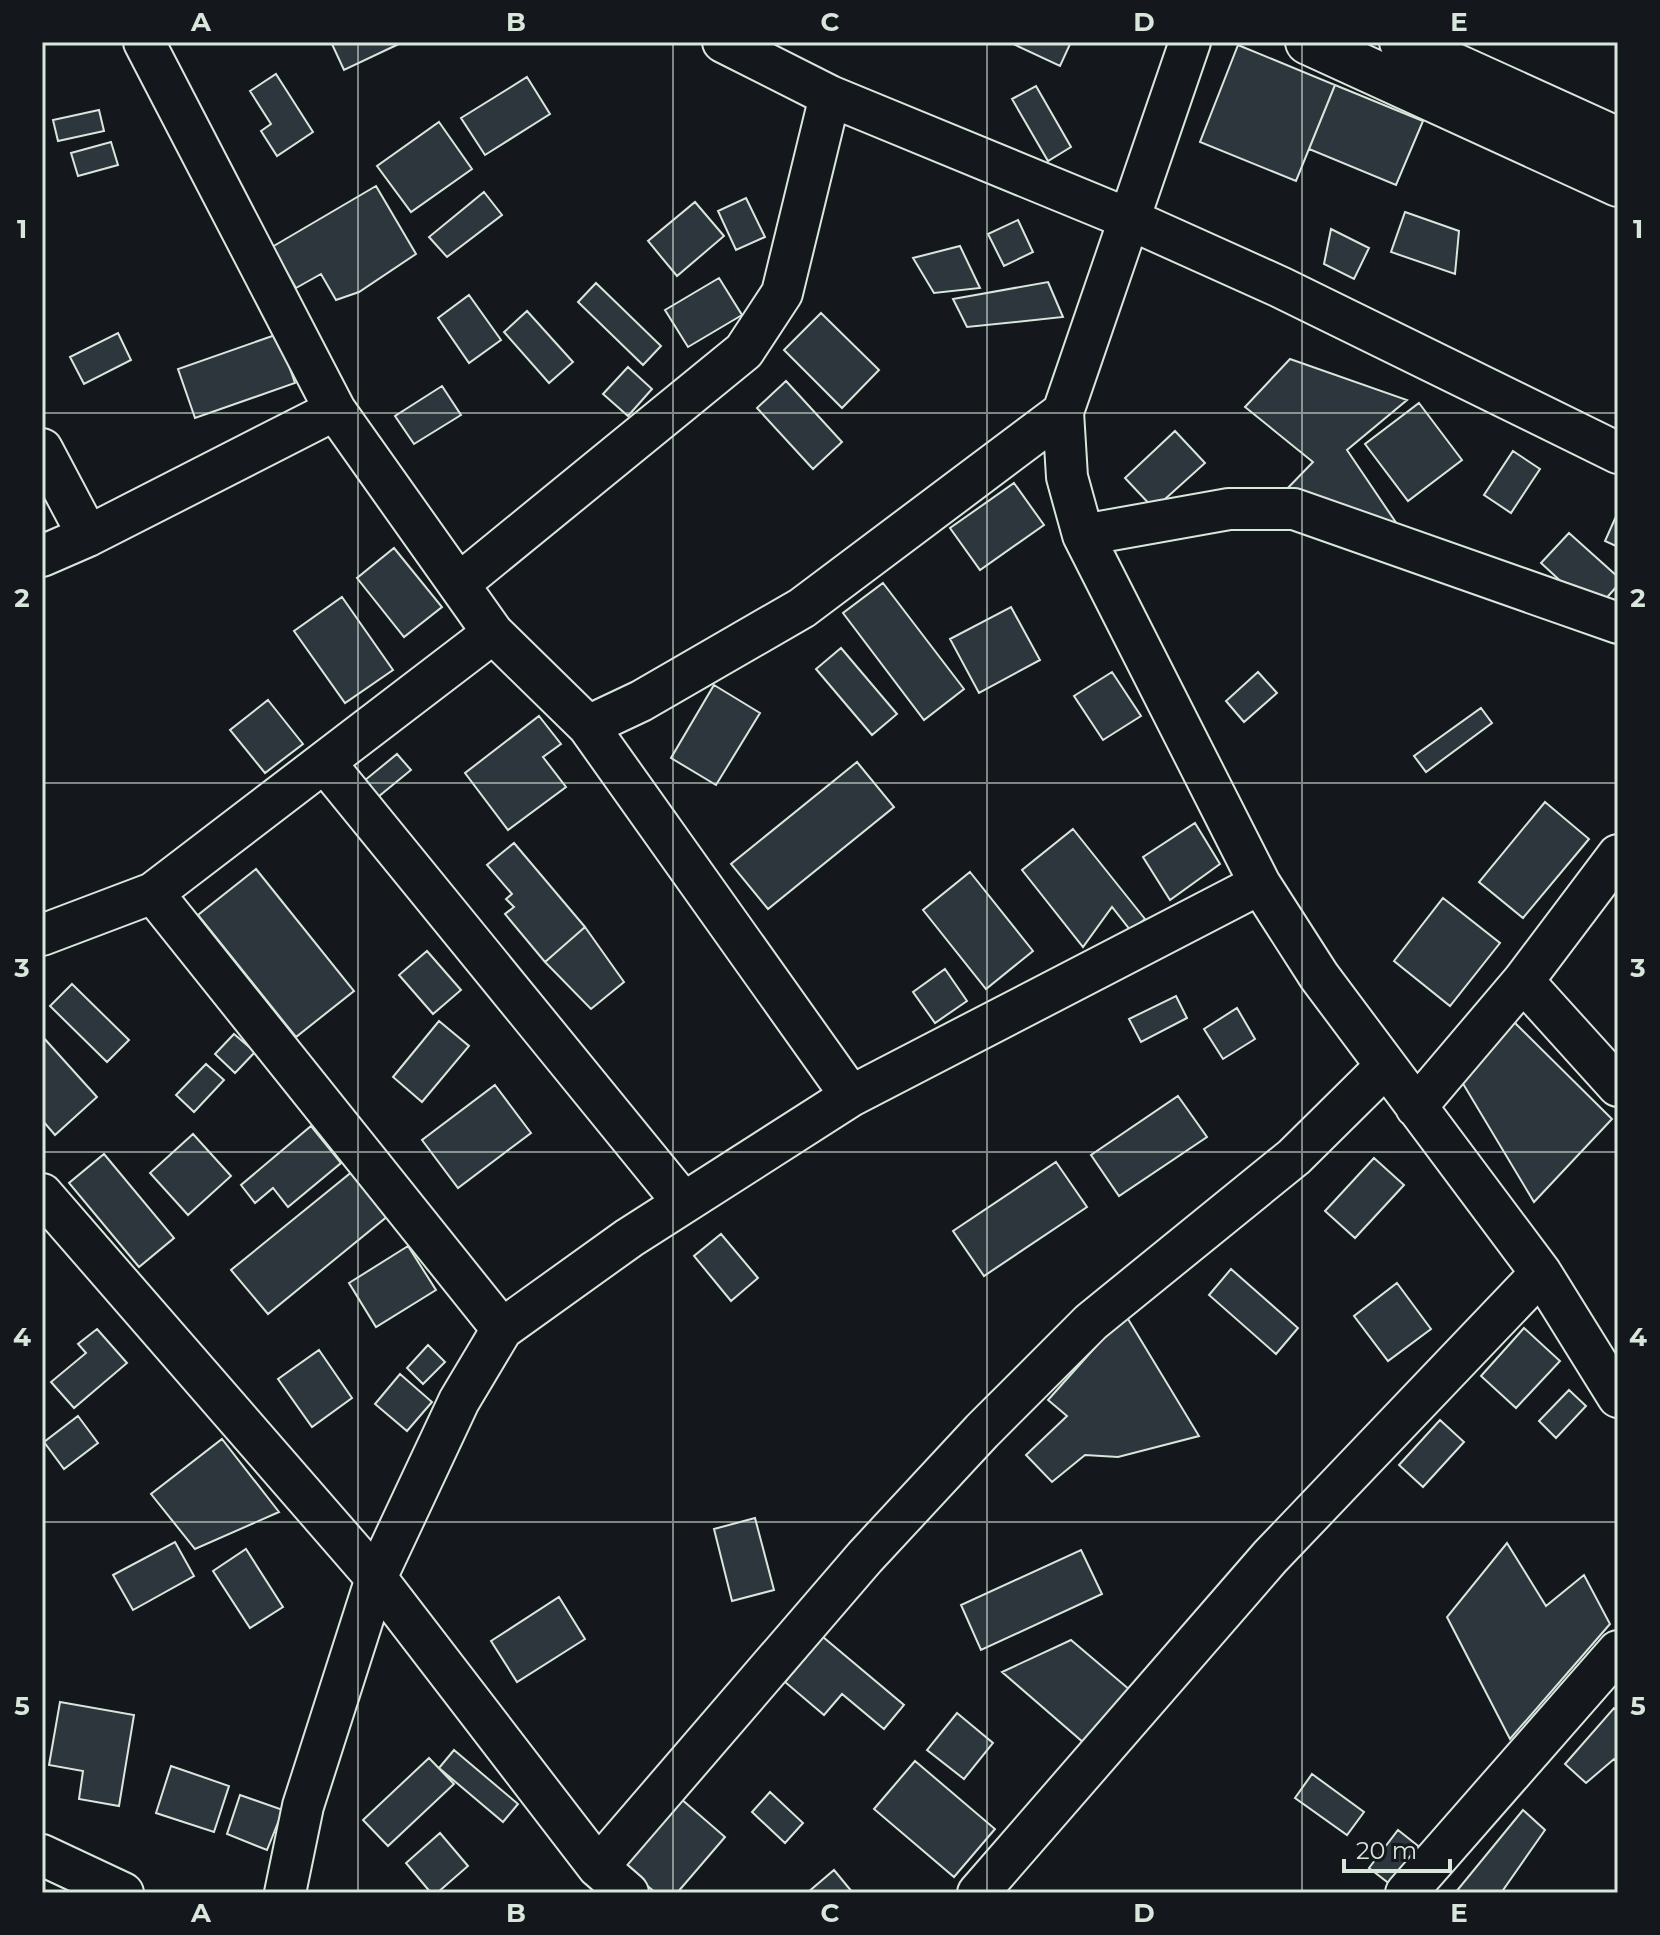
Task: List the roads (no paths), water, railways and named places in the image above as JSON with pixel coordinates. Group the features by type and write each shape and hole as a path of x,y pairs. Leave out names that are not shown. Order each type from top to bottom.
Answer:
{"main road":[{"path":"1308,42 1618,184"},
{"path":"1402,42 1618,140"}],"street":[{"path":"144,42 335,410 493,633 588,726 851,1096"},
{"path":"723,42 830,96 1129,219 1280,287 1618,453"},
{"path":"1190,42 1063,412 1067,477 1083,535 1260,884 1319,976 1541,1273 1618,1397"},
{"path":"460,583 744,351 766,323 782,293 793,256 830,96"},
{"path":"42,556 88,536 335,410"},
{"path":"588,726 641,701 802,608 1063,412"},
{"path":"42,449 88,536"},
{"path":"1083,535 1229,509 1294,509 1618,623"},
{"path":"42,935 153,893 326,764 493,633"},
{"path":"326,764 683,1202"},
{"path":"1416,1107 1523,981 1618,855"},
{"path":"285,1893 303,1806 376,1578 459,1401 502,1329 683,1202 851,1096 1260,884"},
{"path":"153,893 502,1329"},
{"path":"1523,981 1618,1086"},
{"path":"42,1194 376,1578 613,1880 865,1557 993,1420 1091,1322 1294,1157 1385,1067"},
{"path":"978,1893 1270,1557 1541,1273"},
{"path":"1406,1893 1618,1651"},
{"path":"42,1855 100,1888"}]}
